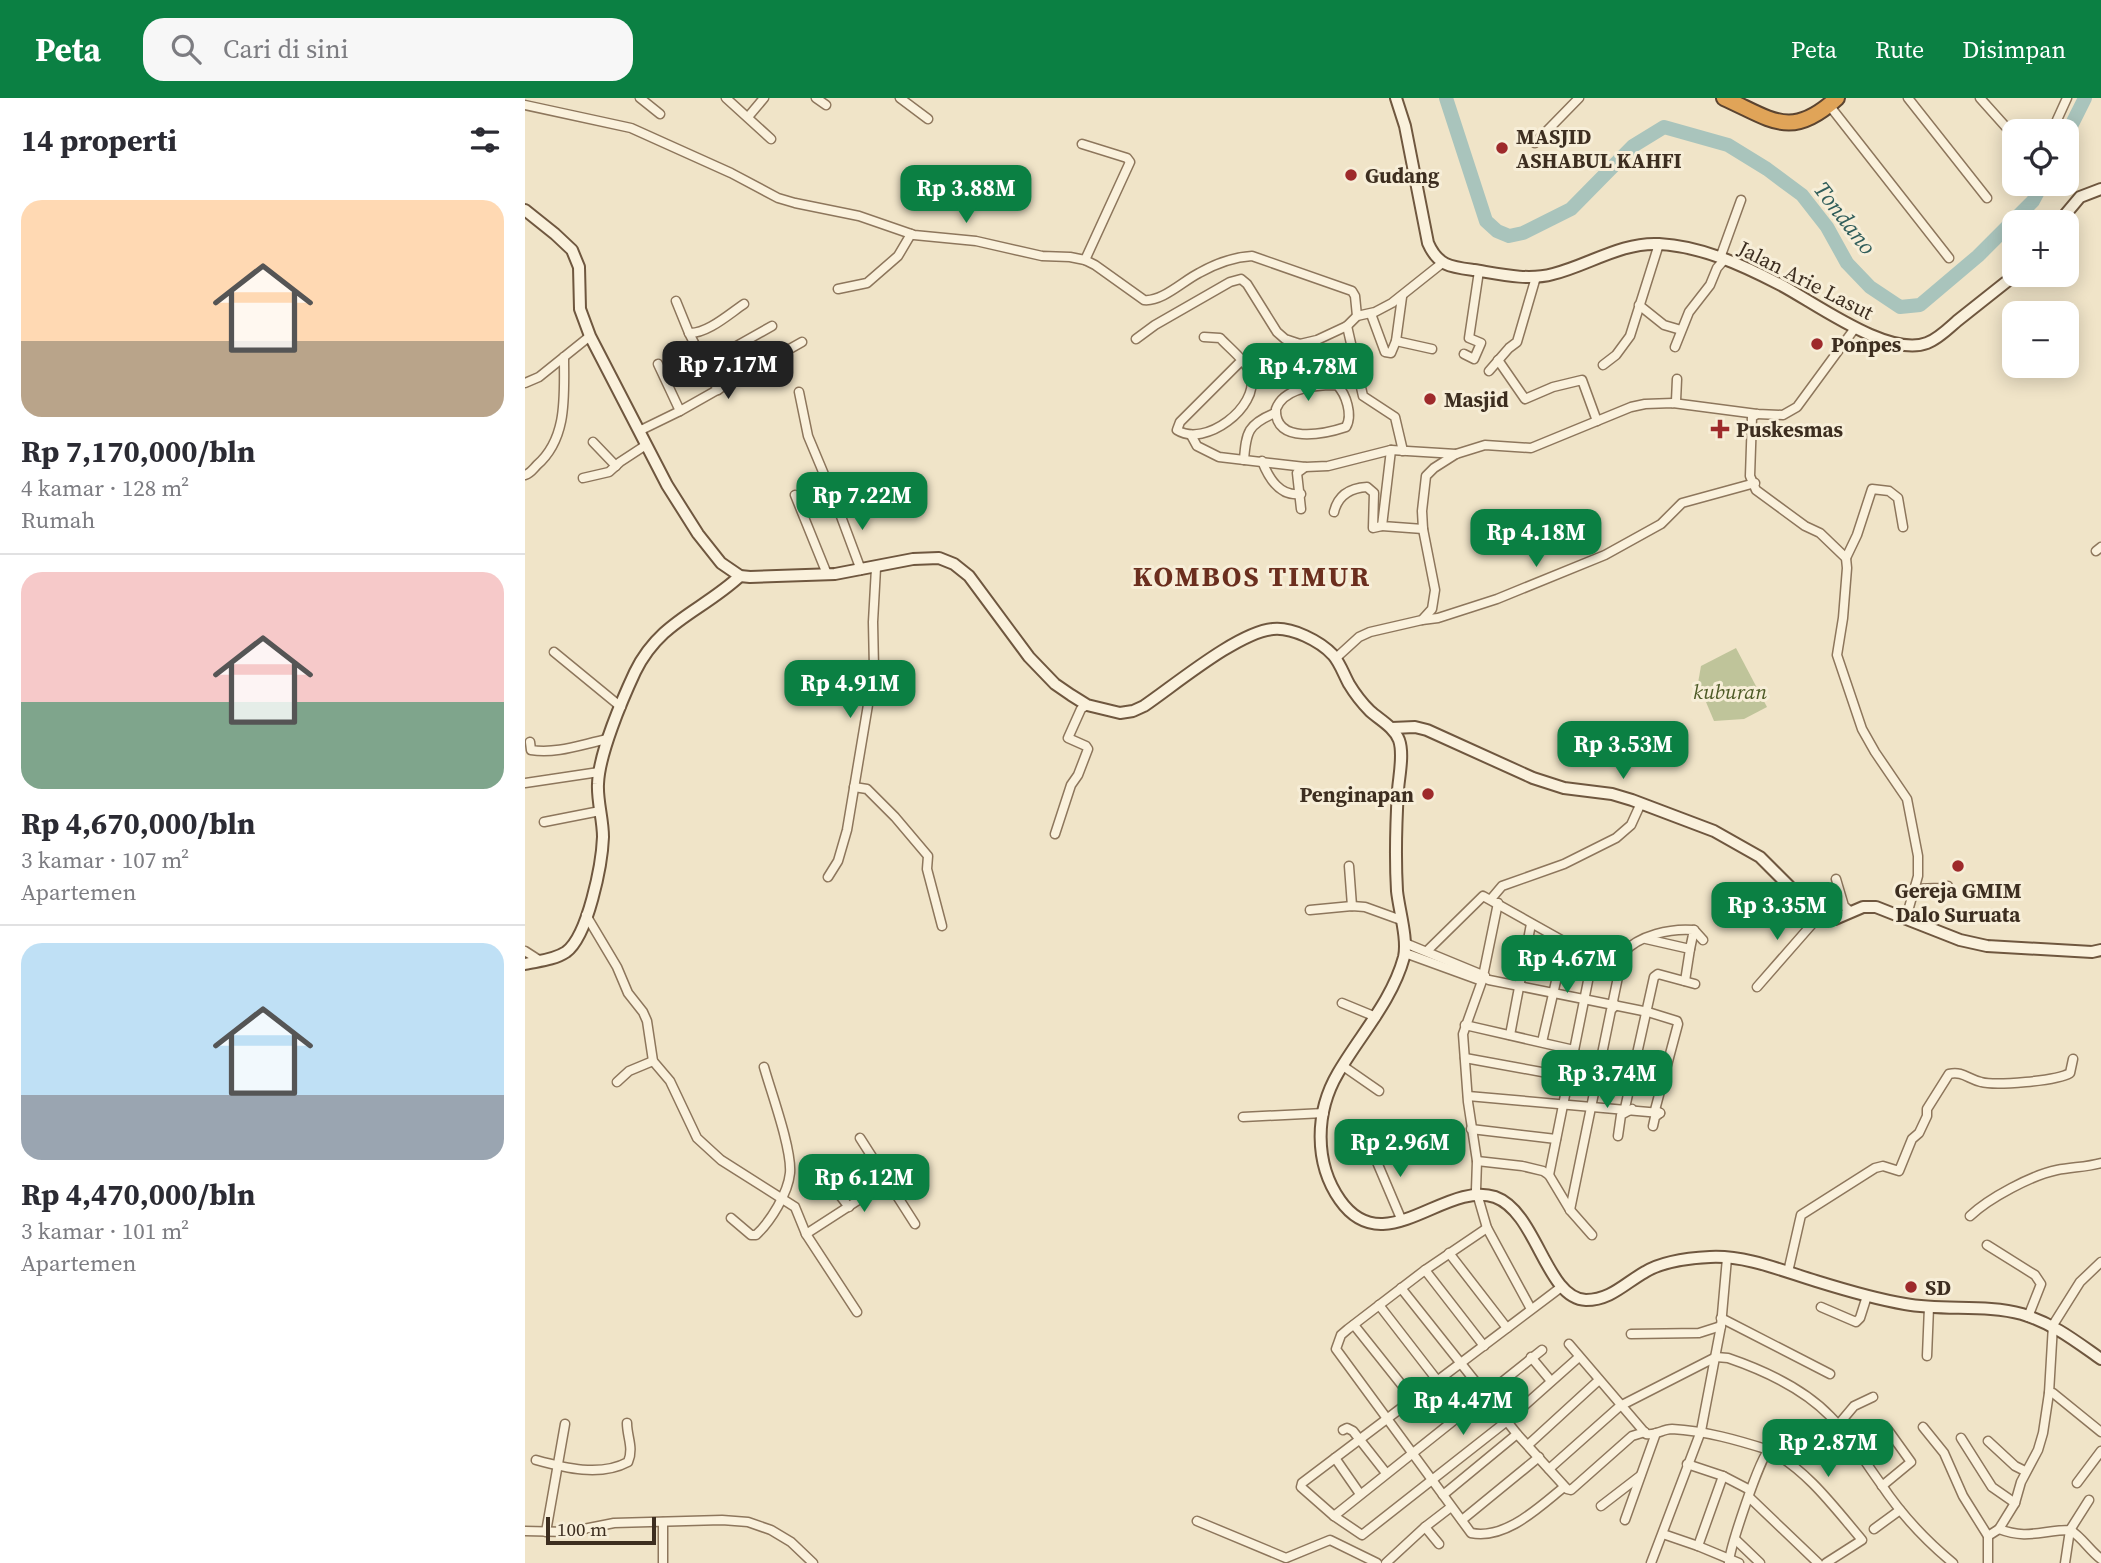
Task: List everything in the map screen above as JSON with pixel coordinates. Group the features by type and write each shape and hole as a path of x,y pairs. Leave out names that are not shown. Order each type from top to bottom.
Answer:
{"highway":[{"path":"1724,98 1775,120 1798,124 1827,102"}],"street":[{"path":"641,98 660,114"},
{"path":"726,98 771,139"},
{"path":"748,117 764,98"},
{"path":"816,98 826,105"},
{"path":"900,98 928,119"},
{"path":"1136,339 1155,325 1238,279 1247,284 1277,332 1293,342 1310,342 1347,326 1357,316 1371,314 1402,297 1441,264 1432,253 1424,228 1405,126 1396,98"},
{"path":"1535,143 1579,98"},
{"path":"1908,98 1987,198"},
{"path":"1980,98 2002,123"},
{"path":"2057,119 2067,98"},
{"path":"1827,102 1949,258"},
{"path":"525,105 619,124 664,141 778,198 859,216 911,234 977,241 1042,256 1085,260 1139,298 1149,301 1199,272 1238,257 1252,257 1352,291 1357,316"},
{"path":"1082,144 1127,158 1130,162 1085,260"},
{"path":"2069,210 2080,197 2101,189"},
{"path":"1675,347 1693,306 1710,285 1722,259 1741,200"},
{"path":"525,210 555,234 574,254 579,267 580,309 590,336 667,485 709,550 735,573"},
{"path":"838,289 867,283 898,256 911,234"},
{"path":"1602,365 1616,355 1630,336 1659,244"},
{"name":"Jalan Arie Lasut","path":"1441,264 1536,277 1558,273 1626,247 1659,244 1691,249 1722,259 1779,284 1855,328 1891,343 1916,346 1929,343 2002,285"},
{"path":"1464,354 1474,359 1481,343 1469,338 1479,271"},
{"path":"1489,371 1517,342 1536,277"},
{"path":"1371,314 1386,353 1391,353 1396,341 1402,297"},
{"path":"676,301 718,390"},
{"path":"689,333 695,334 744,304"},
{"path":"1639,305 1653,318 1681,330"},
{"path":"1347,326 1363,396 1395,417 1403,451"},
{"path":"705,361 710,361 772,327"},
{"path":"1422,620 1432,608 1435,590 1423,529 1424,486 1426,476 1434,468 1456,454 1485,445 1531,448 1637,405 1672,403 1783,415 1792,412 1855,328"},
{"path":"525,383 539,377 590,336"},
{"path":"1204,337 1220,338 1241,361 1252,377 1248,395 1229,423 1222,427 1191,435 1177,430 1180,422 1241,361"},
{"path":"1396,341 1432,349"},
{"path":"639,431 681,411 802,342"},
{"path":"525,475 543,462 553,448 558,433 564,411 564,357"},
{"path":"1297,368 1354,357"},
{"path":"1498,360 1525,399 1545,390 1582,380 1597,421"},
{"path":"658,364 681,411"},
{"path":"1672,403 1676,401 1677,379"},
{"path":"1244,460 1246,439 1254,424 1275,413 1278,404 1300,389 1336,385 1342,391 1349,420 1346,427 1332,432 1298,434 1283,429 1275,413"},
{"path":"799,392 808,436 861,570"},
{"path":"1757,414 1752,418 1750,458 1750,476 1756,491 1805,526 1821,533 1846,558"},
{"path":"1191,435 1197,446 1219,457 1305,467 1328,466 1391,450 1456,454"},
{"path":"593,442 616,466"},
{"path":"583,478 603,475 646,445"},
{"path":"1382,526 1391,450"},
{"path":"1433,453 1434,468"},
{"path":"1262,461 1267,475 1283,492 1301,494"},
{"path":"1301,509 1297,473 1305,467"},
{"path":"1335,658 1349,643 1370,632 1439,618 1542,582 1605,555 1653,529 1682,503 1755,483"},
{"path":"1334,512 1336,502 1343,494 1367,487 1374,493 1373,528 1382,526 1423,529"},
{"path":"1903,527 1898,498 1889,491 1872,489 1857,535 1846,558 1843,618 1836,655 1862,729 1907,799 1918,856 1918,876 1906,918"},
{"path":"795,495 827,574"},
{"path":"525,964 553,958 569,950 586,915 596,880 601,846 599,772 608,739 635,670 652,643 666,628 735,573 827,574 876,568 913,559 939,558 954,564 969,576 1018,644 1045,675 1087,705 1120,713 1133,711 1244,638 1272,629 1282,629 1308,639 1335,658 1368,709 1392,728 1400,748 1395,851 1405,948 1400,968 1376,1017 1332,1086 1319,1135 1323,1164 1337,1196 1346,1208 1360,1220 1377,1224 1402,1221 1448,1203 1479,1196 1493,1196 1514,1211 1527,1228 1560,1288 1580,1300 1616,1293 1646,1271 1660,1265 1714,1256 1788,1272 1867,1296 1929,1307 2006,1310 2053,1325 2101,1359"},
{"path":"828,877 842,850 876,660 873,622 876,568"},
{"path":"554,652 621,707"},
{"path":"1055,834 1071,785 1088,749 1068,738 1081,709 1087,705"},
{"path":"1392,728 1415,727 1427,730 1533,778 1564,788 1612,794 1714,831 1760,857 1819,915 1835,919 1863,907 1875,907 1959,940 1987,946 2092,953 2101,950"},
{"path":"530,742 531,750 547,751 608,739"},
{"path":"525,783 599,772"},
{"path":"854,787 867,789 929,856 927,869 942,926"},
{"path":"1531,1309 1487,1228 1476,1190 1477,1161 1471,1129 1463,1034 1485,978 1494,901 1502,887 1564,864 1616,838 1631,825 1641,803"},
{"path":"544,822 600,811"},
{"path":"1349,866 1352,906"},
{"path":"1836,879 1844,906 1851,912"},
{"path":"1915,889 1948,886"},
{"path":"1427,951 1483,896 1565,942 1592,961 1549,1175"},
{"path":"1310,910 1365,907 1401,920"},
{"path":"586,915 617,967 628,993 643,1012 647,1021 653,1061 670,1082 698,1138 722,1160 795,1208 806,1234 857,1312"},
{"path":"1757,987 1819,915"},
{"path":"1510,1035 1531,924"},
{"path":"1615,1006 1613,1001 1623,953 1663,932 1694,930"},
{"path":"1694,930 1703,940"},
{"path":"1685,981 1694,930"},
{"path":"1646,939 1690,949"},
{"path":"1542,1042 1565,942"},
{"path":"1405,948 1427,951 1448,964"},
{"path":"1405,948 1485,978 1674,1020 1678,1024 1655,1110 1660,1113"},
{"path":"525,951 540,960"},
{"path":"1618,1136 1621,1115 1628,1109 1655,975 1695,984"},
{"path":"1342,1003 1376,1017"},
{"path":"1570,1210 1611,1010 1615,1006"},
{"path":"1465,1025 1574,1050"},
{"path":"1465,1058 1569,1077"},
{"path":"1788,1272 1801,1215 1879,1166 1899,1171 1913,1137 1919,1133 1927,1116 1927,1109 1949,1074 1959,1072 1982,1083 2039,1081 2063,1077 2070,1073 2073,1059"},
{"path":"617,1082 629,1071 653,1061"},
{"path":"731,1218 751,1235 756,1235 781,1197 790,1175 790,1163 764,1066"},
{"path":"1343,1066 1379,1091"},
{"path":"1468,1096 1660,1113"},
{"path":"1243,1117 1324,1113"},
{"path":"1653,1126 1655,1117 1660,1113"},
{"path":"1471,1129 1556,1139"},
{"path":"860,1138 915,1224"},
{"path":"1371,1148 1402,1221"},
{"path":"1477,1161 1543,1171 1549,1175 1570,1210 1592,1235"},
{"path":"1970,1216 1988,1201 2035,1177 2054,1170 2101,1163"},
{"path":"806,1234 905,1170"},
{"path":"821,1171 849,1207"},
{"path":"1487,1228 1425,1270 1341,1335 1336,1349 1471,1533 1487,1534 1503,1530 1564,1487"},
{"path":"1987,1245 2035,1275 2041,1284 2028,1317"},
{"path":"1449,1253 1507,1328"},
{"path":"1651,1563 1701,1431 1716,1357 1727,1258"},
{"path":"1988,1536 1999,1529 2015,1503 2025,1471 2038,1450 2049,1393 2053,1325 2073,1292 2098,1273 2101,1262"},
{"path":"1425,1270 1484,1346"},
{"path":"1401,1288 1517,1434 1564,1487 1571,1490 1632,1436 1645,1432"},
{"path":"1560,1288 1302,1483 1301,1487 1334,1516 1362,1535 1507,1420 1579,1357"},
{"path":"1821,1307 1856,1322 1860,1318 1867,1296"},
{"path":"1379,1305 1437,1380"},
{"path":"1927,1356 1929,1307"},
{"path":"1631,1334 1699,1333 1721,1322"},
{"path":"1721,1322 1830,1374"},
{"path":"1354,1325 1413,1399"},
{"path":"1569,1344 1649,1435 1665,1429 1701,1431 1769,1450 1787,1460 1820,1492 1862,1540 1830,1562"},
{"path":"1334,1516 1542,1350"},
{"path":"1531,1357 1552,1381"},
{"path":"1549,1469 1620,1405 1716,1357 1741,1363 1793,1388 1828,1413 1899,1510 1921,1535 1953,1563"},
{"path":"1528,1445 1599,1380"},
{"path":"2049,1393 2101,1432"},
{"path":"1787,1460 1838,1424 1854,1406 1873,1397"},
{"path":"536,1460 557,1466 604,1470 628,1462 632,1448 627,1423"},
{"path":"546,1532 565,1424"},
{"path":"1923,1427 1944,1453 1963,1496 1988,1536 1989,1563"},
{"path":"1343,1430 1349,1429 1360,1439 1387,1473"},
{"path":"1882,1486 1911,1462 1888,1430"},
{"path":"1625,1520 1656,1433"},
{"path":"1443,1494 1517,1434"},
{"path":"1961,1438 1992,1488 2015,1503"},
{"path":"1988,1441 2015,1466 2025,1471"},
{"path":"1729,1560 1763,1454 1769,1450"},
{"path":"2077,1483 2101,1451"},
{"path":"1462,1520 1539,1457"},
{"path":"1335,1458 1360,1494"},
{"path":"1687,1464 1723,1476 1749,1493 1818,1563"},
{"path":"1601,1506 1640,1476"},
{"path":"1698,1546 1723,1476"},
{"path":"2065,1563 2070,1530 2089,1500"},
{"path":"1385,1563 1451,1507"},
{"path":"1874,1529 1899,1510"},
{"path":"525,1531 577,1531 614,1523 722,1520 748,1522 771,1530 792,1542 813,1563"},
{"path":"1197,1521 1286,1558 1330,1540 1377,1563"},
{"path":"663,1522 663,1562"},
{"path":"1426,1527 1439,1544"},
{"path":"1999,1529 2027,1536 2070,1530 2080,1535 2083,1544 2101,1559"},
{"path":"1663,1534 1739,1563"},
{"path":"1736,1540 1760,1563"}],"green space":[{"name":"kuburan","path":"1736,648 1767,707 1744,719 1714,721 1698,683 1701,666"}],"waterway":[{"name":"Tondano","path":"1446,98 1486,221 1497,231 1509,236 1523,233 1571,209 1633,146 1664,127 1728,145 1802,195 1827,227 1847,263 1870,287 1900,307 1920,305 1978,256 2036,196"},
{"name":"Tondano","path":"2074,119 2085,98"}],"place":[{"name":"MASJID ASHABUL KAHFI","path":"1502,148"},
{"name":"Gudang","path":"1351,175"},
{"name":"Ponpes","path":"1817,344"},
{"name":"Masjid","path":"1430,399"},
{"name":"Puskesmas","path":"1720,429"},
{"name":"Penginapan","path":"1428,794"},
{"name":"Gereja GMIM Dalo Suruata","path":"1958,866"},
{"name":"SD","path":"1911,1287"}],"district":[{"name":"KOMBOS TIMUR","path":"1252,576"}]}
